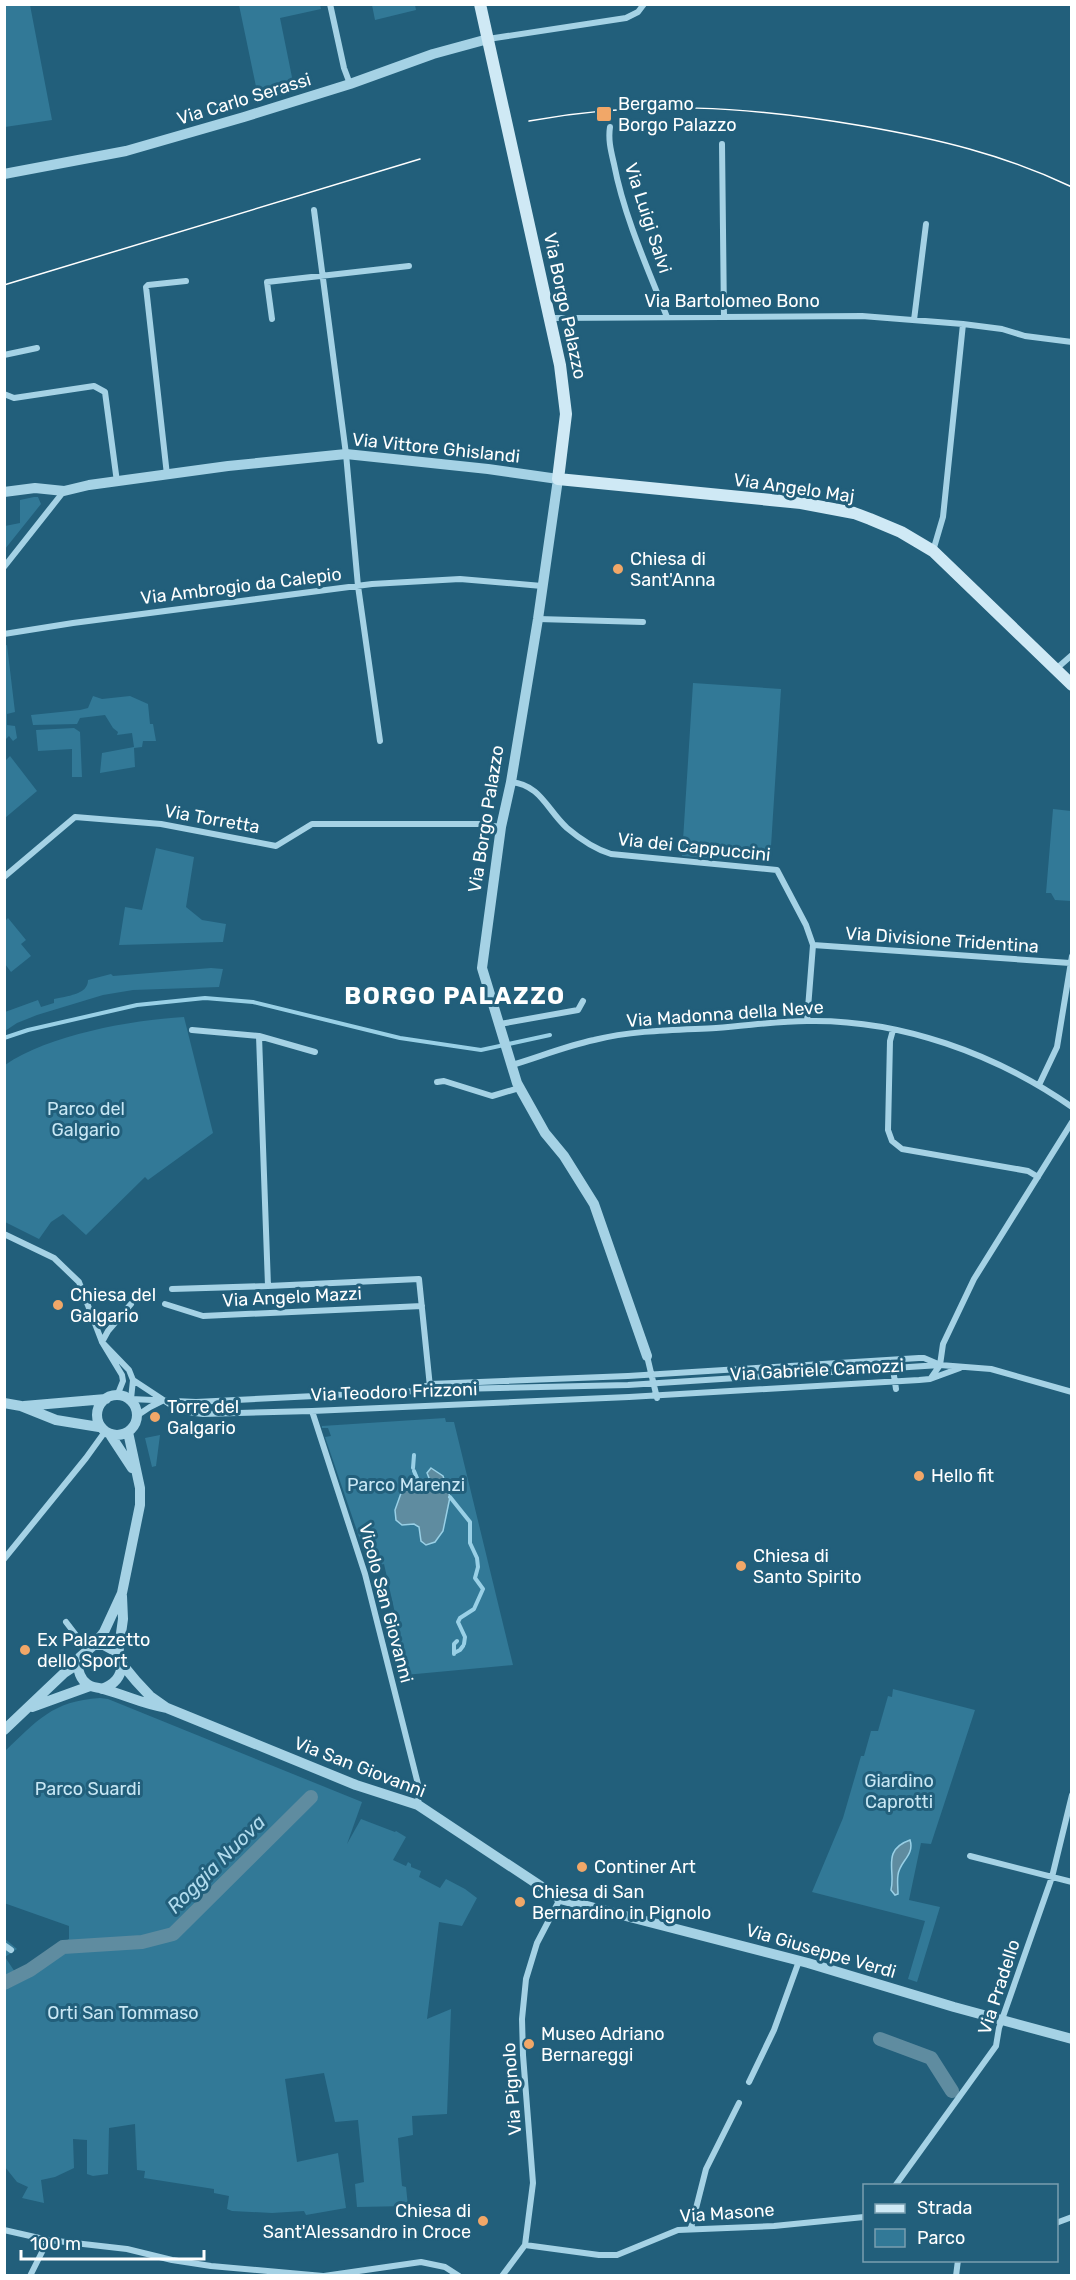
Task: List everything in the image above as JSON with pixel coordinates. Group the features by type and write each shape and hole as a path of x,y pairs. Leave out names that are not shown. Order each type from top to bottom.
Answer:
{"main road":[{"name":"Via Borgo Palazzo","path":"480,4 560,365 566,414 558,479"},
{"name":"Via Angelo Maj","path":"558,479 801,503 854,513 870,519 901,532 933,551 1071,685"}],"street":[{"path":"330,4 344,68 350,84"},
{"path":"488,39 626,18 638,12 644,4"},
{"name":"Via Carlo Serassi","path":"4,174 126,152 350,84 433,54 488,39"},
{"name":"Via Luigi Salvi","path":"610,127 609,136 618,188 667,316"},
{"path":"722,144 724,317"},
{"path":"314,210 346,454 358,586 380,741"},
{"path":"914,320 926,224"},
{"path":"273,319 267,282 409,266"},
{"path":"167,475 146,287 186,281"},
{"name":"Via Bartolomeo Bono","path":"550,318 862,316 963,324 1071,342"},
{"path":"933,551 943,517 963,324"},
{"path":"4,355 37,348"},
{"path":"4,394 14,398 94,386 101,388 105,392 117,482"},
{"name":"Via Vittore Ghislandi","path":"4,492 35,488 64,491 167,475 346,454 558,479"},
{"name":"Via Borgo Palazzo","path":"558,479 538,619 511,782 501,827 482,968 519,1088 545,1134 564,1156 594,1204 647,1356"},
{"path":"4,567 64,491"},
{"name":"Via Ambrogio da Calepio","path":"4,634 358,586 420,580 474,580 542,586"},
{"path":"538,619 643,622"},
{"path":"4,628 13,634"},
{"path":"1056,670 1071,655"},
{"name":"Via dei Cappuccini","path":"511,782 524,783 540,797 566,827 601,851 611,854 777,870 806,925 813,945 807,1021"},
{"name":"Via Torretta","path":"4,877 75,817 160,824 276,846 312,824 478,824 501,827"},
{"name":"Via Divisione Tridentina","path":"813,945 1071,960"},
{"path":"1039,1085 1057,1047 1071,960"},
{"path":"501,1027 578,1010 583,1000"},
{"name":"Via Madonna della Neve","path":"511,1063 596,1039 640,1033 807,1021 837,1022 893,1030 961,1048 1039,1085 1071,1107"},
{"path":"192,1030 259,1036 315,1052"},
{"path":"893,1030 890,1041 888,1130 892,1141 902,1149 1028,1171 1038,1177"},
{"name":"Via Angelo Mazzi","path":"259,1036 268,1286"},
{"path":"437,1082 444,1081 492,1095 519,1088"},
{"path":"930,1379 940,1365 943,1344 975,1279 1071,1122"},
{"path":"4,1234 54,1258 79,1282 102,1342 123,1381 111,1397 97,1408 96,1420 136,1476"},
{"name":"Via Angelo Mazzi","path":"172,1289 419,1279 430,1388"},
{"path":"102,1342 131,1304"},
{"name":"Via Angelo Mazzi","path":"165,1304 203,1316 422,1306"},
{"path":"102,1342 123,1361 133,1380 163,1401"},
{"path":"647,1356 657,1397"},
{"name":"Via Gabriele Camozzi","path":"653,1374 924,1358 940,1365"},
{"name":"Via Gabriele Camozzi","path":"655,1383 940,1365 991,1369 1071,1392"},
{"name":"Via Gabriele Camozzi","path":"657,1397 670,1394 930,1379 964,1367"},
{"path":"893,1369 896,1389"},
{"name":"Via Teodoro Frizzoni","path":"131,1399 219,1401 411,1391 653,1374"},
{"path":"133,1380 131,1399 138,1416"},
{"name":"Via Teodoro Frizzoni","path":"430,1388 655,1383"},
{"path":"21,1406 111,1397 131,1399"},
{"name":"Via Teodoro Frizzoni","path":"163,1401 180,1411 192,1414 657,1397"},
{"path":"28,1708 90,1686 81,1677 80,1657 104,1632 122,1593 140,1505 140,1488 128,1432 138,1416 163,1401"},
{"path":"4,1403 21,1406 56,1420 105,1432 128,1432"},
{"name":"Vicolo San Giovanni","path":"312,1411 365,1574 419,1788 418,1805"},
{"path":"4,1559 105,1432"},
{"path":"102,1689 117,1679 123,1619 122,1593"},
{"path":"66,1623 79,1639 92,1646"},
{"name":"Via San Giovanni","path":"92,1646 108,1647 150,1696 167,1708 356,1785 418,1805 560,1899"},
{"path":"4,1730 64,1673 79,1663"},
{"name":"Via San Giovanni","path":"90,1686 146,1705 167,1708"},
{"name":"Via Pradello","path":"896,2184 996,2046 1002,2019 1052,1876 1071,1795"},
{"path":"969,1856 1071,1882"},
{"name":"Via Giuseppe Verdi","path":"560,1899 799,1961 1071,2039"},
{"name":"Via Pignolo","path":"502,2276 525,2245 533,2183 523,2059 522,2019 526,1979 537,1943 560,1899"},
{"path":"4,1945 11,1950"},
{"path":"749,2082 774,2030 799,1961"},
{"path":"691,2228 706,2169 739,2103"},
{"name":"Via Masone","path":"525,2245 599,2255 617,2255 678,2230 774,2226 863,2217"},
{"path":"4,2230 48,2240 127,2249 172,2260 211,2266 324,2276 421,2262 445,2267 459,2276"},
{"path":"30,2276 48,2240"}],"green space":[{"path":"4,5 30,5 52,120 5,127"},
{"path":"239,5 320,5 321,9 280,18 295,92 259,101"},
{"path":"372,5 415,5 416,10 375,20"},
{"path":"38,497 41,504 5,549 5,526 20,523 20,500"},
{"path":"7,645 15,712 7,714 7,725 15,726 17,738 13,741 9,736 5,740 4,646"},
{"path":"693,683 781,689 770,862 682,856"},
{"path":"93,696 102,699 130,696 148,704 150,724 153,724 156,741 143,741 142,747 134,748 135,767 100,773 102,753 134,747 132,733 117,735 118,732 105,715 80,718 77,724 33,725 31,715 88,708"},
{"path":"74,728 80,732 82,777 72,777 72,749 38,751 36,730"},
{"path":"10,756 37,791 5,818 5,761"},
{"path":"1053,809 1071,811 1071,901 1055,900 1051,893 1046,893"},
{"path":"156,848 194,857 186,907 202,920 226,924 223,942 119,945 125,907 142,910"},
{"path":"8,918 26,940 21,944 31,956 11,972 5,964 5,921"},
{"path":"223,969 219,987 133,990 103,995 37,1015 5,1031 5,1012 38,1000 41,1007 54,1003 54,999 80,992 87,985 88,980 111,974 113,976"},
{"name":"Parco del Galgario","path":"184,1017 213,1133 148,1180 145,1177 86,1235 63,1214 51,1222 39,1239 5,1222 5,1065 23,1054 67,1037 115,1026"},
{"name":"Parco Marenzi","path":"445,1418 446,1422 454,1422 513,1665 405,1675 397,1622 384,1564 370,1569 325,1437 331,1436 328,1428 322,1428 322,1426"},
{"path":"160,1435 156,1466 152,1467 145,1438"},
{"name":"Giardino Caprotti","path":"893,1689 975,1710 931,1844 921,1843 909,1900 940,1907 917,1982 908,1979 925,1921 812,1892 843,1818 861,1756 864,1756 871,1731 878,1731 888,1696 892,1697"},
{"path":"100,1698 108,1699 362,1802 347,1844 361,1819 396,1831 406,1837 393,1860 406,1866 408,1862 411,1867 421,1871 419,1877 440,1888 446,1879 477,1898 462,1926 439,1922 427,2019 451,2009 447,2114 412,2116 413,2135 398,2138 402,2186 406,2187 408,2206 357,2207 355,2184 364,2182 358,2120 335,2122 324,2073 285,2079 297,2162 338,2153 346,2208 306,2215 304,2211 272,2213 232,2211 227,2209 229,2196 214,2193 214,2189 144,2178 145,2171 137,2170 135,2124 109,2128 108,2174 93,2176 87,2174 87,2140 73,2139 74,2168 55,2177 41,2180 44,2203 22,2198 28,2187 17,2182 5,2167 4,1938 17,1949 5,1957 17,1975 69,1939 69,1926 4,1903 5,1751 46,1714 69,1703"}],"shaded area":[{"path":"431,1468 443,1476 450,1497 443,1531 435,1542 426,1545 421,1541 419,1527 414,1524 402,1525 396,1520 395,1510 405,1482 414,1481 425,1484 429,1478 427,1473"},
{"path":"910,1840 909,1854 899,1870 898,1894 895,1895 891,1890 893,1855 901,1844"}],"waterway":[{"path":"4,1038 28,1030 137,1005 205,998 253,1002 400,1038 481,1050 550,1035"},
{"path":"413,1468 414,1455"},
{"path":"414,1471 419,1483"},
{"path":"450,1497 470,1522 470,1543 477,1558 478,1567 475,1578 483,1589 474,1609 460,1618 458,1622 465,1637 464,1644"},
{"path":"454,1654 454,1644 457,1641"},
{"path":"454,1653 463,1646"},
{"name":"Roggia Nuova","path":"4,1983 30,1970 63,1947 142,1942 173,1934 311,1797"},
{"name":"Roggia Nuova","path":"880,2039 931,2058 952,2091"}],"tram line":[{"path":"529,121 572,114 656,108 737,110 820,119 944,142 1020,165 1072,187"},
{"path":"4,285 420,159"}],"place":[{"name":"Bergamo Borgo Palazzo","path":"604,114"},
{"name":"Chiesa di Sant'Anna","path":"618,569"},
{"name":"Chiesa del Galgario","path":"58,1305"},
{"name":"Torre del Galgario","path":"155,1417"},
{"name":"Hello fit","path":"919,1476"},
{"name":"Chiesa di Santo Spirito","path":"741,1566"},
{"name":"Ex Palazzetto dello Sport","path":"25,1650"},
{"name":"Continer Art","path":"582,1867"},
{"name":"Chiesa di San Bernardino in Pignolo","path":"520,1902"},
{"name":"Museo Adriano Bernareggi","path":"529,2044"},
{"name":"Chiesa di Sant'Alessandro in Croce","path":"483,2221"}],"district":[{"name":"BORGO PALAZZO","path":"455,996"}],"park label":[{"name":"Parco Suardi","path":"88,1789"},
{"name":"Orti San Tommaso","path":"123,2013"}]}
